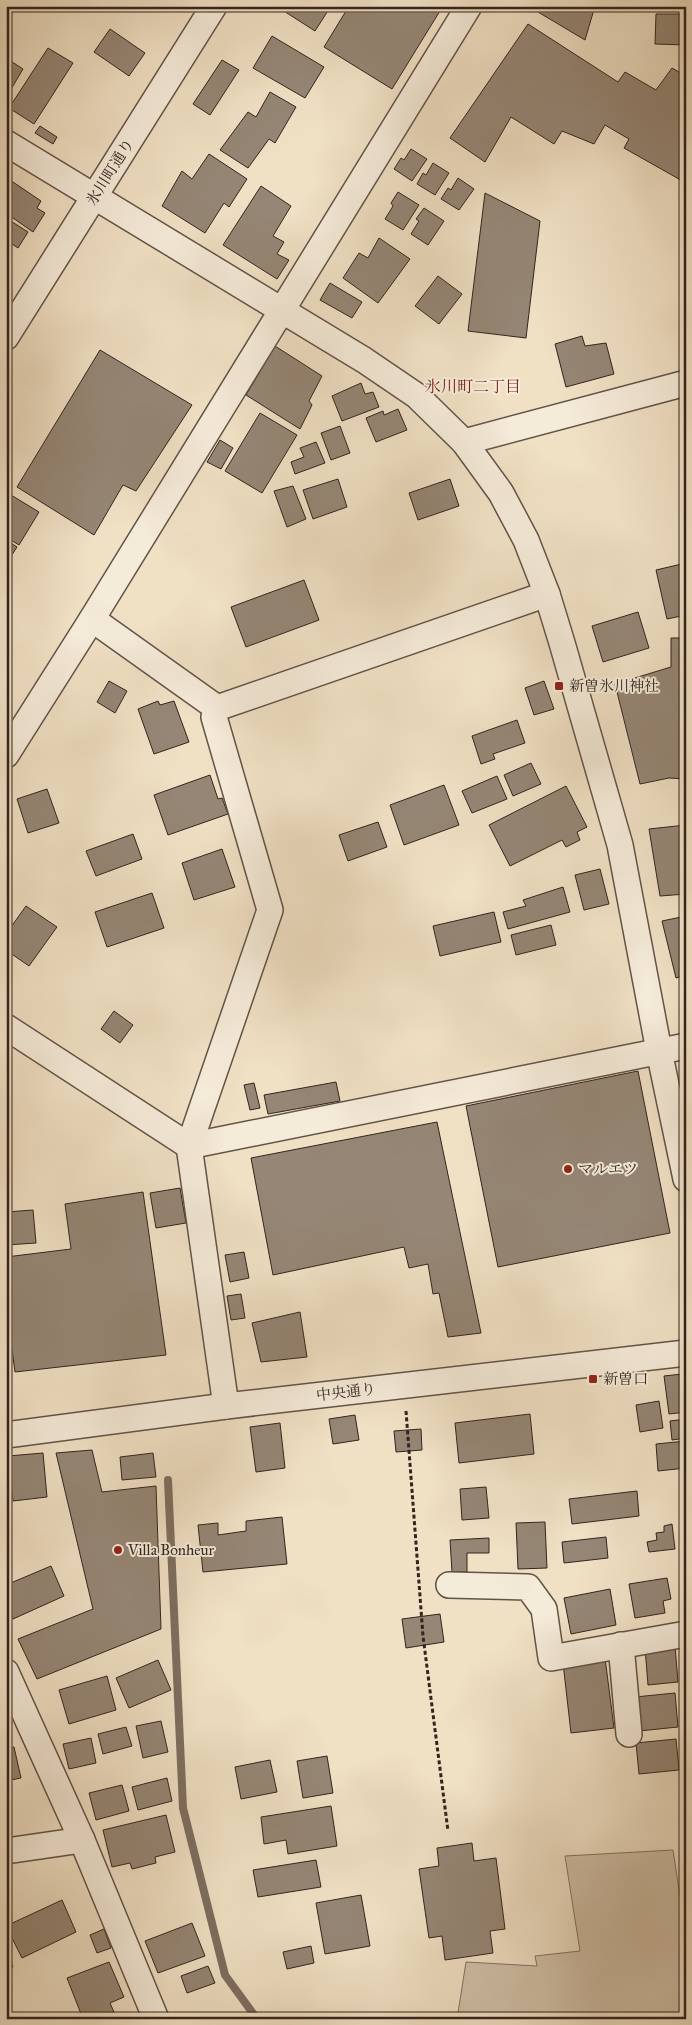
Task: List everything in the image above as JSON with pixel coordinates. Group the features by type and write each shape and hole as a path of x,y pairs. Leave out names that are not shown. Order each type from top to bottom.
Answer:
{"street":[{"name":"氷川町通り","path":"6,337 214,6"},
{"path":"6,754 92,620 469,6"},
{"path":"6,143 364,360 417,396 464,442 501,492 526,540 547,594 620,845 659,1051 686,1179"},
{"path":"464,442 686,383"},
{"path":"217,708 547,594"},
{"path":"92,620 217,708"},
{"path":"217,708 214,716 270,910 189,1146 226,1406"},
{"path":"6,1027 189,1146 686,1046"},
{"name":"中央通り","path":"6,1435 226,1406 686,1353"},
{"path":"449,1585 528,1587 544,1609 551,1658 686,1634"},
{"path":"621,1646 629,1734"},
{"path":"6,1672 82,1840 156,2019"},
{"path":"6,1851 82,1840"}],"path":[{"path":"404,1385 423,1636 448,1832"}],"shaded area":[{"path":"673,1850 686,1936 686,2019 457,2019 466,1962 537,1966 535,1956 580,1951 565,1856"}],"building":[{"path":"276,6 331,6 315,31"},
{"path":"349,6 443,6 392,89 324,47"},
{"path":"541,6 595,6 585,40 538,12"},
{"path":"656,14 686,14 686,45 655,44"},
{"path":"528,24 618,82 625,72 656,90 672,68 686,76 686,183 624,148 629,139 605,125 594,144 562,131 554,144 511,117 485,162 450,138"},
{"path":"110,29 145,53 129,76 94,52"},
{"path":"272,36 324,67 305,98 253,68"},
{"path":"48,48 73,63 34,124 9,108"},
{"path":"6,58 23,69 7,96 6,96"},
{"path":"222,60 239,70 210,115 193,104"},
{"path":"270,92 296,107 275,143 269,139 248,168 220,150 248,112 256,117"},
{"path":"40,126 57,137 53,144 35,133"},
{"path":"411,149 427,159 412,181 394,169 401,158 404,160"},
{"path":"209,154 247,179 229,207 224,203 205,233 162,206 182,171 192,179"},
{"path":"433,163 449,173 435,195 417,184 423,173 426,175"},
{"path":"458,178 474,189 459,210 441,199 448,188 451,190"},
{"path":"10,180 41,201 37,208 45,213 33,232 6,213 6,185"},
{"path":"261,186 291,206 273,236 284,242 277,254 289,260 277,279 223,245"},
{"path":"398,192 419,205 403,230 385,219 393,206 391,203"},
{"path":"485,193 540,221 526,338 468,331"},
{"path":"424,208 444,221 428,245 411,234 419,221 416,219"},
{"path":"6,218 28,232 18,248 6,240"},
{"path":"379,238 410,259 378,303 343,278 359,253 368,258"},
{"path":"438,276 462,294 439,324 415,306"},
{"path":"330,283 362,302 352,318 320,300"},
{"path":"582,336 585,346 606,343 614,374 566,387 555,344"},
{"path":"275,346 322,376 309,401 312,405 300,429 246,395"},
{"path":"100,350 192,405 136,491 123,485 94,535 17,487"},
{"path":"361,383 365,394 373,392 379,407 342,421 332,396"},
{"path":"398,409 407,430 376,442 366,418 383,411 384,415"},
{"path":"260,413 297,435 262,493 225,471"},
{"path":"340,426 350,453 331,460 321,433"},
{"path":"220,440 233,448 221,469 207,462"},
{"path":"316,442 325,463 295,474 291,462 304,457 300,448"},
{"path":"338,479 347,507 313,519 303,490"},
{"path":"450,479 459,506 418,520 409,493"},
{"path":"293,486 306,519 287,527 274,491"},
{"path":"6,492 39,512 19,545 6,537"},
{"path":"6,540 17,547 6,564"},
{"path":"686,563 686,615 667,619 656,570"},
{"path":"304,580 319,620 246,647 231,607"},
{"path":"638,612 649,648 603,662 592,626"},
{"path":"671,638 686,638 686,779 669,778 640,784 615,684 671,667"},
{"path":"109,681 127,691 115,713 97,702"},
{"path":"544,681 554,709 534,715 525,688"},
{"path":"158,701 160,705 174,701 189,742 154,754 138,709"},
{"path":"517,720 525,743 493,754 495,759 481,764 472,736"},
{"path":"531,763 541,784 513,796 504,775"},
{"path":"210,775 218,799 222,798 228,814 168,835 154,795"},
{"path":"497,776 507,799 472,813 462,791"},
{"path":"444,785 459,825 404,845 390,805"},
{"path":"566,786 587,827 577,832 580,840 566,847 562,840 510,866 489,825"},
{"path":"47,789 59,823 28,833 17,799"},
{"path":"378,822 387,847 348,861 339,835"},
{"path":"686,825 686,894 660,896 649,829"},
{"path":"133,834 142,859 96,876 86,851"},
{"path":"222,849 235,887 194,900 182,863"},
{"path":"600,869 609,904 584,910 575,875"},
{"path":"563,887 570,912 508,929 503,912 526,906 523,900"},
{"path":"152,893 164,928 107,947 95,912"},
{"path":"26,906 57,927 29,966 6,950 6,934"},
{"path":"494,912 501,942 440,956 433,926"},
{"path":"686,916 686,975 676,978 662,921"},
{"path":"551,925 556,945 516,955 511,935"},
{"path":"114,1011 133,1025 120,1043 101,1029"},
{"name":"マルエツ","path":"638,1071 670,1233 498,1267 466,1106"},
{"path":"336,1082 340,1101 268,1114 264,1095"},
{"path":"254,1083 260,1108 250,1110 244,1085"},
{"path":"437,1122 481,1333 448,1337 439,1293 433,1294 428,1264 409,1268 404,1247 273,1275 251,1158"},
{"path":"180,1188 186,1223 156,1228 150,1193"},
{"path":"143,1192 166,1355 15,1372 6,1304 6,1257 71,1249 65,1204"},
{"path":"33,1210 36,1243 6,1245 6,1212"},
{"path":"244,1252 249,1278 230,1282 225,1255"},
{"path":"241,1294 245,1318 231,1320 227,1296"},
{"path":"300,1312 307,1357 261,1362 252,1323"},
{"path":"682,1374 686,1412 669,1414 664,1376"},
{"path":"659,1401 663,1428 640,1432 636,1405"},
{"path":"530,1414 534,1454 459,1463 455,1423"},
{"path":"355,1415 359,1440 333,1444 329,1419"},
{"path":"686,1419 686,1438 672,1440 670,1421"},
{"path":"280,1423 285,1468 256,1472 250,1427"},
{"path":"421,1429 422,1450 396,1452 394,1431"},
{"path":"686,1441 686,1468 658,1471 656,1444"},
{"name":"Villa Bonheur","path":"92,1450 102,1492 156,1486 161,1629 37,1679 18,1639 93,1609 56,1453"},
{"path":"43,1453 47,1497 13,1501 8,1456"},
{"path":"153,1453 156,1477 122,1480 120,1457"},
{"path":"486,1487 489,1518 462,1520 460,1489"},
{"path":"637,1491 639,1516 572,1524 569,1499"},
{"path":"282,1517 287,1564 203,1572 198,1525 218,1523 218,1535 246,1531 246,1521"},
{"path":"545,1522 547,1568 518,1569 516,1523"},
{"path":"672,1524 675,1549 649,1552 647,1542 657,1540 656,1533 664,1532 664,1526"},
{"path":"606,1537 608,1558 564,1563 562,1542"},
{"path":"489,1538 489,1553 467,1553 467,1572 452,1572 450,1540"},
{"path":"51,1566 64,1596 13,1619 6,1604 6,1585"},
{"path":"667,1578 671,1599 663,1601 665,1613 635,1618 629,1584"},
{"path":"610,1589 616,1625 571,1634 564,1598"},
{"path":"440,1614 444,1642 406,1648 402,1619"},
{"path":"675,1646 678,1682 648,1685 645,1648"},
{"path":"605,1658 614,1728 571,1733 563,1663"},
{"path":"158,1660 171,1690 129,1708 116,1678"},
{"path":"107,1676 116,1710 69,1724 59,1690"},
{"path":"675,1693 678,1727 639,1731 635,1697"},
{"path":"161,1721 168,1752 143,1758 136,1726"},
{"path":"126,1727 132,1746 103,1754 98,1734"},
{"path":"91,1738 96,1763 69,1769 63,1744"},
{"path":"676,1739 679,1770 639,1774 636,1743"},
{"path":"14,1747 21,1778 6,1781 6,1748"},
{"path":"327,1756 333,1793 303,1798 297,1761"},
{"path":"270,1760 277,1792 241,1799 235,1767"},
{"path":"167,1778 172,1801 138,1810 132,1787"},
{"path":"122,1785 129,1811 96,1820 89,1793"},
{"path":"331,1806 337,1846 288,1854 286,1840 264,1844 261,1817"},
{"path":"166,1815 175,1852 155,1857 156,1863 132,1869 130,1863 112,1867 103,1830"},
{"path":"472,1843 474,1861 496,1858 505,1929 490,1931 493,1953 445,1960 442,1936 429,1938 419,1869 439,1866 437,1848"},
{"path":"316,1860 321,1887 258,1897 253,1870"},
{"path":"361,1895 370,1946 325,1954 316,1903"},
{"path":"62,1900 76,1932 22,1958 6,1926"},
{"path":"192,1923 205,1956 158,1973 145,1941"},
{"path":"104,1929 111,1948 97,1953 90,1935"},
{"path":"311,1946 314,1963 287,1969 283,1952"},
{"path":"6,1948 13,1967 6,1970"},
{"path":"109,1962 124,1997 110,2003 117,2019 83,2019 67,1978"},
{"path":"208,1966 215,1983 187,1993 181,1976"}],"waterway":[{"path":"168,1480 183,1808 225,1975 257,2019"}],"place":[{"name":"新曽氷川神社","path":"559,686"},
{"name":"マルエツ","path":"568,1169"},
{"name":"新曽口","path":"593,1379"},
{"name":"Villa Bonheur","path":"118,1550"}],"district":[{"name":"氷川町二丁目","path":"473,386"}]}
